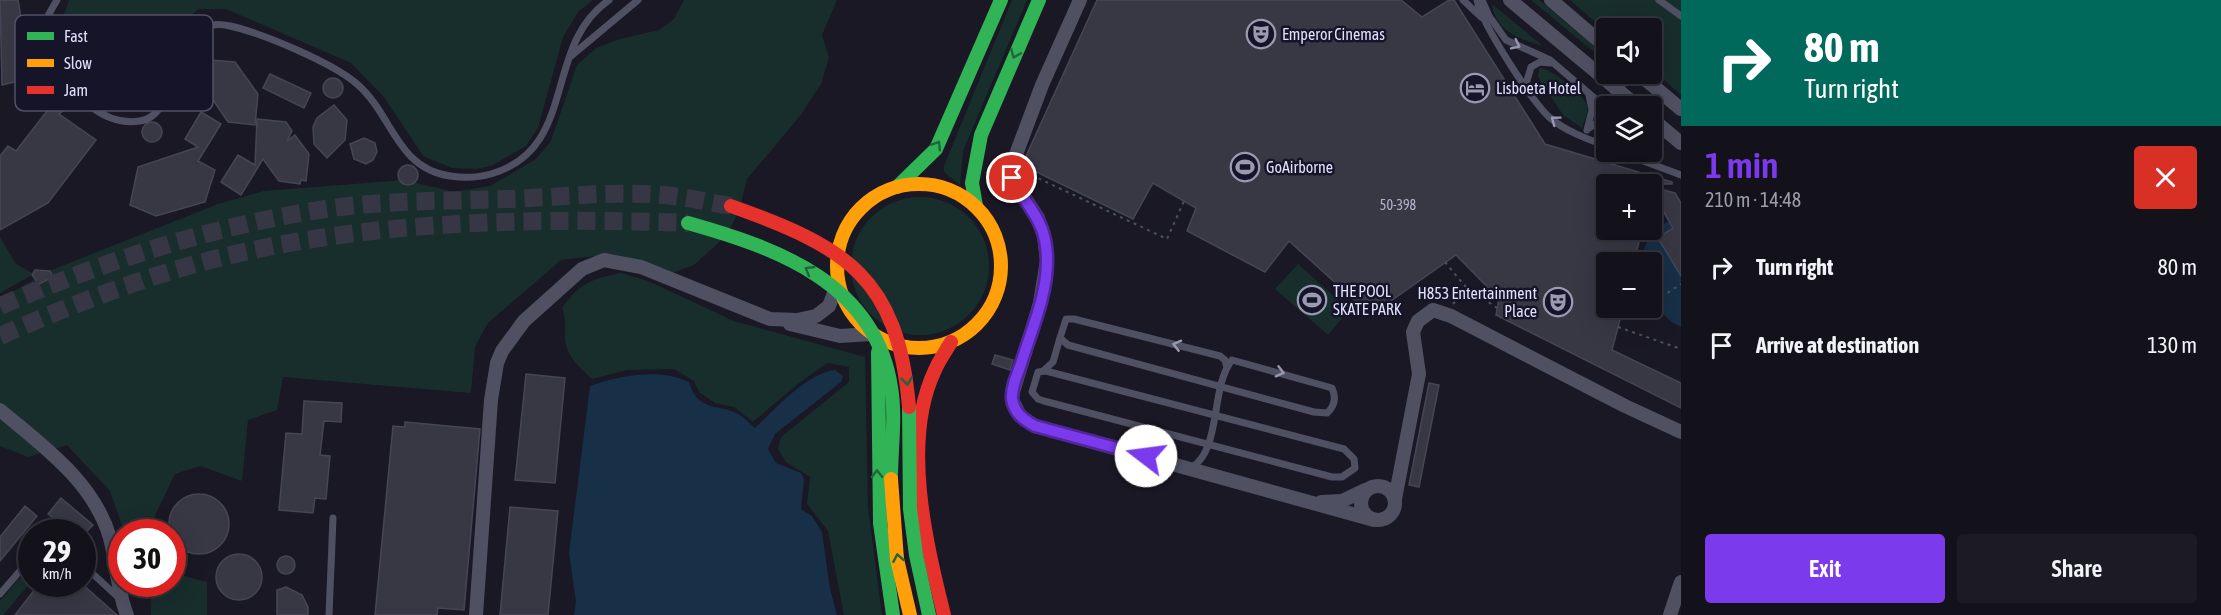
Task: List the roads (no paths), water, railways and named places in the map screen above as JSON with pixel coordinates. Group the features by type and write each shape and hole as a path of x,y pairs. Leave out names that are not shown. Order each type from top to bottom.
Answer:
{"main road":[{"path":"897,187 936,149 1001,0"},
{"path":"976,206 972,183 974,162 981,135 1039,0"},
{"path":"944,615 924,526 921,440 931,380 938,360 951,342 981,321 994,300 1001,276 998,242 992,226 976,206 957,193 940,186 909,184 897,187 872,199 854,217 844,235 837,264 838,283 850,309 872,334 888,343 910,348 951,342"},
{"path":"731,206 768,218 822,243 867,278 890,312 905,359 910,418 909,494 912,530 919,577 929,615"},
{"path":"688,224 764,247 808,269 831,283 851,302 875,332 891,385 894,534 910,615"},
{"path":"872,334 878,352 880,374 878,522 884,576 893,615"}],"street":[{"path":"1080,0 1034,105 1012,165 1014,181 1038,218 1044,236 1047,261 1040,303 1013,392 1015,409 1020,416 1035,426 1212,473 1307,500 1335,511 1374,520 1390,515 1395,499 1419,374 1413,340 1415,325 1426,313 1438,310 1681,432"},
{"path":"1510,0 1625,96"},
{"path":"1551,0 1596,38"},
{"path":"1615,88 1618,84"},
{"path":"1651,84 1681,109"},
{"path":"1662,127 1681,143"},
{"path":"476,615 493,382 502,351 524,321 582,269 604,260 641,267 770,319 840,336 872,334"},
{"path":"770,319 797,320 816,316 829,306 838,283"},
{"path":"0,410 63,462 99,512 110,540 121,600 127,615"},
{"path":"1307,500 1342,501 1370,488 1392,471 1406,442"},
{"path":"1370,488 1387,488 1395,499"},
{"path":"1370,488 1361,499 1362,510 1374,520"},
{"path":"1670,615 1681,582"}],"lane":[{"path":"48,15 57,0"},
{"path":"213,27 229,25 313,58 357,84 417,165 438,174 466,178 492,174 524,157 535,148 550,122 569,58 582,25 591,14 609,0"},
{"path":"569,58 638,0"},
{"path":"1463,0 1485,21"},
{"path":"1477,0 1485,21 1540,108 1556,122 1596,141"},
{"path":"1482,0 1489,16 1506,39 1554,63 1596,99"},
{"path":"1659,0 1681,16"},
{"path":"1526,86 1527,75 1531,67 1540,62 1554,63"},
{"path":"1588,92 1593,105 1587,130 1596,121"},
{"path":"98,111 126,121 141,122 157,111"},
{"path":"1646,162 1681,176"},
{"path":"1043,371 1215,416 1344,449 1354,459 1355,468 1342,477 1332,477 1208,444 1038,399 1032,392 1038,372 1043,371 1053,362 1064,322 1071,318 1220,356 1225,360 1227,368 1222,387 1215,416 1208,444 1204,455 1191,468"},
{"path":"1060,338 1068,345 1322,413 1331,410 1334,403 1335,393 1328,385 1235,360 1227,368"},
{"path":"1204,455 1206,465 1212,473"},
{"path":"329,615 333,518"},
{"path":"0,594 18,573"},
{"path":"96,577 121,600"}],"water":[{"path":"1681,212 1681,327 1662,312 1662,252 1643,252 1648,240 1662,240 1662,225"},
{"path":"835,370 843,376 841,382 775,434 768,449 776,463 801,473 804,479 801,509 812,516 822,532 830,589 837,615 574,615 576,602 569,553 590,386 627,376 653,374 678,378 689,382 698,399 704,403 733,411 755,428 803,385 813,378"}],"tunnel":[{"path":"0,306 79,274 200,235 325,209 394,202 612,194 673,196 731,206"},
{"path":"0,336 94,297 159,275 225,256 311,239 472,223 526,221 688,223"}],"place":[{"name":"Emperor Cinemas","path":"1261,34"},
{"name":"Lisboeta Hotel","path":"1475,88"},
{"name":"GoAirborne","path":"1245,167"},
{"name":"THE POOL SKATE PARK","path":"1312,300"},
{"name":"H853 Entertainment Place","path":"1558,302"}]}
